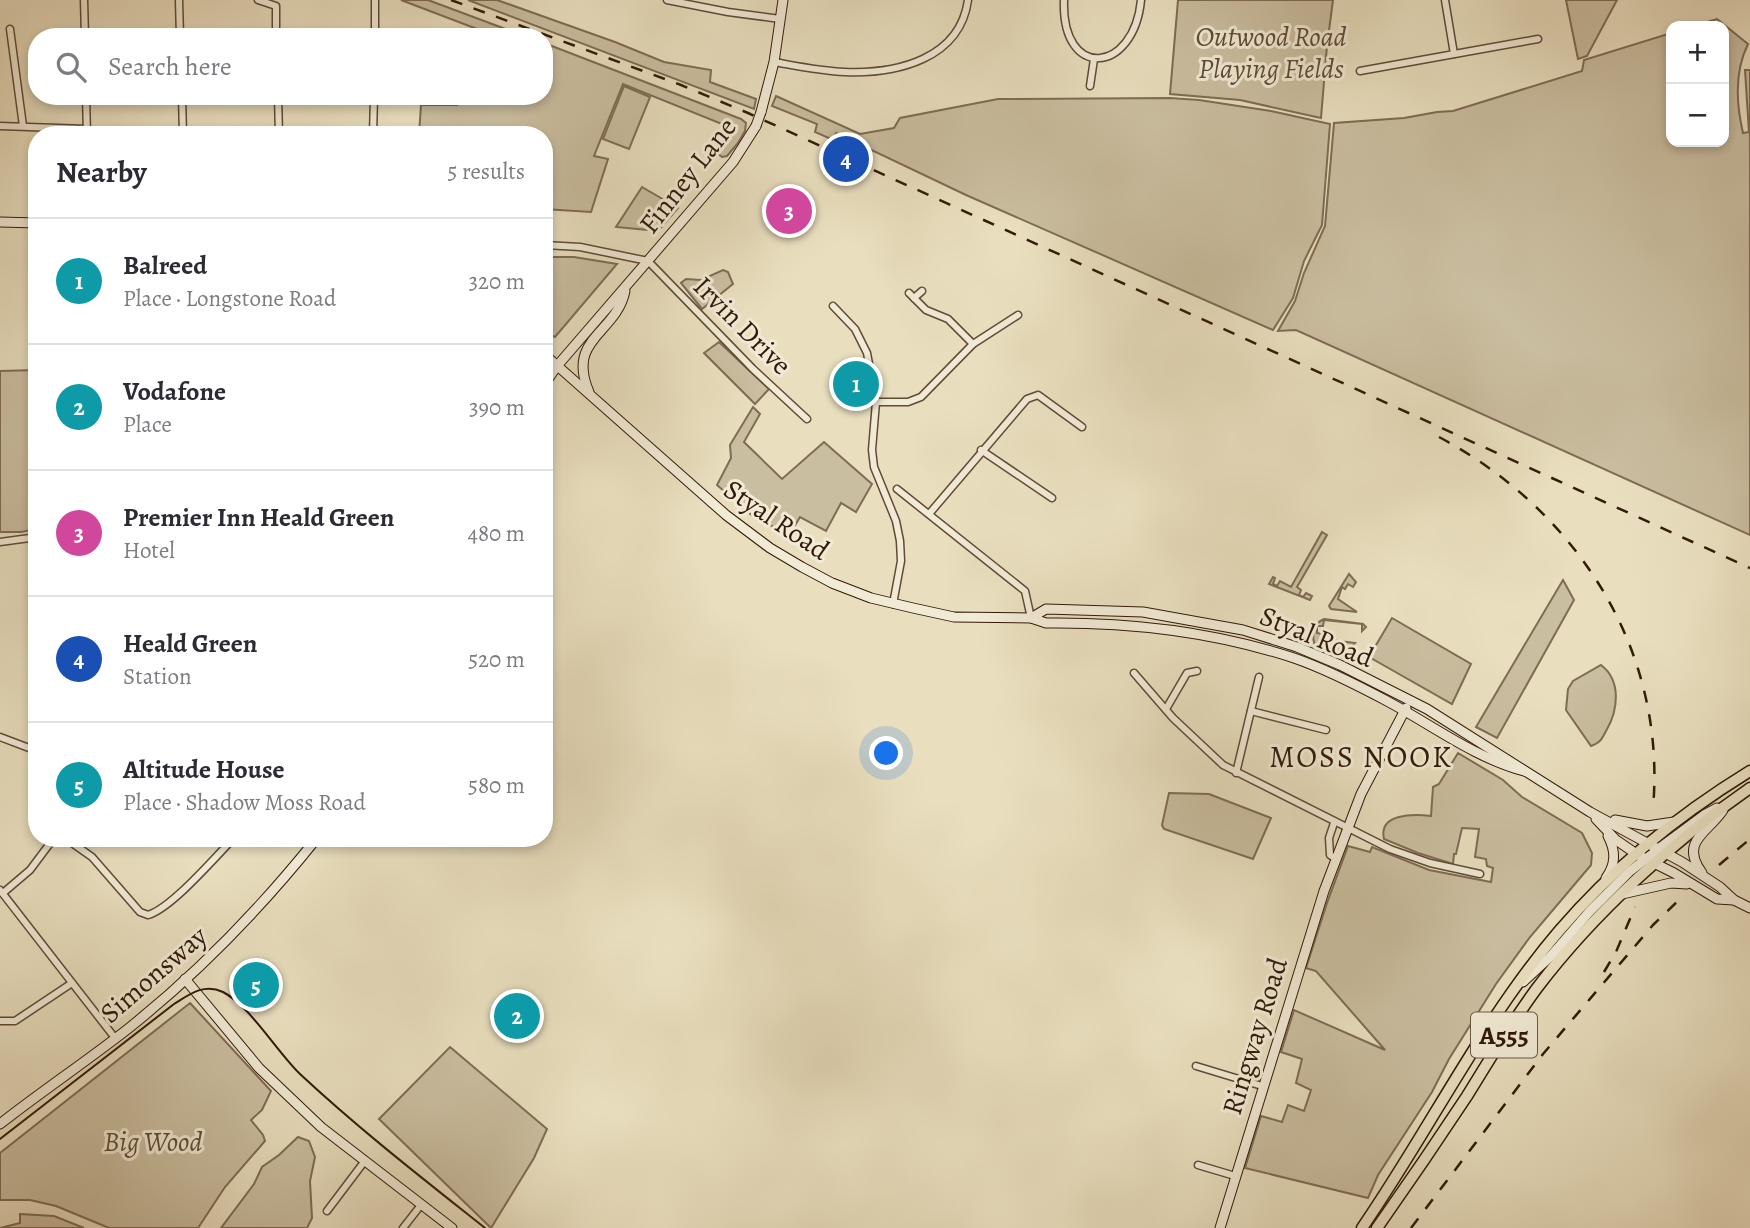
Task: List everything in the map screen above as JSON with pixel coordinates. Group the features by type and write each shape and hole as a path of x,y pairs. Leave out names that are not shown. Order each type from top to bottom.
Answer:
{"highway":[{"name":"A555","path":"1377,1228 1538,987 1620,895 1647,859 1659,849 1678,821 1750,771"},
{"name":"A555","path":"1362,1228 1517,988 1558,933 1594,894 1750,788"}],"main road":[{"name":"Finney Lane","path":"557,366 733,162 756,126 774,62 783,0"},
{"path":"0,222 28,223"},
{"name":"Finney Lane","path":"591,397 584,380 582,363 585,352 623,301 625,287"},
{"name":"Styal Road","path":"553,362 726,515 770,548 832,583 871,598 954,617 1031,618 1046,623 1142,627 1229,642 1311,664 1502,765 1524,771"},
{"path":"553,372 557,366"},
{"name":"Styal Road","path":"1031,618 1046,609 1143,612 1213,623 1297,647 1410,700 1506,757 1590,812 1704,876 1734,900 1750,908"},
{"name":"Ringway Road","path":"1220,1228 1262,1086 1346,828 1410,700"},
{"path":"1704,876 1695,863 1694,845 1699,834 1714,823 1728,803"},
{"name":"Styal Road","path":"1590,812 1616,840 1647,859 1717,900 1734,900"},
{"name":"A555","path":"1590,812 1625,823 1647,826 1678,821"},
{"name":"A555","path":"1590,812 1609,838 1614,851 1612,870 1594,894"},
{"name":"Simonsway","path":"0,1124 115,1038 185,979 246,922 309,847"},
{"name":"A555","path":"1517,988 1550,957 1615,886 1647,859"},
{"path":"1620,895 1671,883 1692,884"},
{"path":"185,979 259,1068 321,1127 452,1228"}],"street":[{"path":"84,0 85,28"},
{"path":"179,0 180,28"},
{"path":"258,0 276,6 276,28"},
{"path":"375,0 375,28"},
{"path":"667,0 780,19"},
{"path":"774,62 845,72 883,69 916,62 939,51 957,34 963,23 968,0"},
{"path":"1065,0 1064,18 1073,43 1083,55 1094,59 1110,56 1127,40 1135,29 1141,0"},
{"path":"1445,0 1454,54"},
{"path":"10,29 23,126"},
{"path":"1360,72 1538,39"},
{"path":"1090,86 1094,59"},
{"path":"86,105 87,126"},
{"path":"182,105 183,126"},
{"path":"278,105 279,126"},
{"path":"373,126 374,105"},
{"path":"0,126 28,126"},
{"path":"553,246 580,247 648,261"},
{"name":"Irvin Drive","path":"648,261 753,369 807,419"},
{"path":"922,291 912,296 926,310 948,319 973,344"},
{"path":"833,306 846,318 867,353 876,402 872,450 874,467 896,521 900,541 901,561 893,604"},
{"path":"876,402 915,400 928,391 973,344 1018,314"},
{"path":"929,514 1027,399 1038,395 1082,427"},
{"path":"981,450 1052,498"},
{"path":"897,489 1025,591 1031,618"},
{"path":"0,543 28,538"},
{"path":"1166,709 1187,673 1197,671"},
{"path":"1134,673 1213,758 1237,773 1334,823 1412,857 1480,873"},
{"path":"1237,773 1259,677"},
{"path":"1251,711 1326,730"},
{"path":"0,737 28,748"},
{"name":"Ringway Road","path":"1334,823 1328,845 1330,855 1336,859"},
{"path":"47,847 30,870 1,891 115,1038"},
{"path":"78,847 92,857 140,912 148,915 157,911 188,885 225,847"},
{"path":"0,1021 15,1021 72,983"},
{"path":"1196,1066 1262,1086"},
{"path":"327,1211 364,1162"},
{"path":"1198,1165 1236,1176"},
{"path":"403,1228 421,1205"}],"green space":[{"path":"401,0 428,0 503,28 474,28"},
{"path":"468,0 497,0 664,62 711,70 710,82 756,99 754,109 553,32 553,28 541,28"},
{"name":"Outwood Road Playing Fields","path":"1178,0 1333,0 1321,118 1240,100 1170,94"},
{"path":"1566,0 1617,0 1587,56 1578,59"},
{"path":"1729,29 1748,44 1740,66 1738,88 1743,133 1749,132 1745,70 1750,70 1750,535 1296,330 1278,331 1295,301 1325,226 1334,123 1453,111 1582,71 1584,60 1666,35 1666,147 1729,147"},
{"path":"553,46 746,123 738,143 727,156 722,157 717,153 727,126 623,84 594,156 608,159 591,212 553,210 553,126 420,126 421,105 553,105"},
{"path":"624,86 650,97 629,149 603,139"},
{"path":"776,96 860,134 894,128 900,118 998,99 1199,100 1271,111 1330,124 1322,225 1304,261 1293,298 1273,330 966,195 836,133 833,140 815,132 817,124 772,106"},
{"path":"642,187 678,208 658,231 616,227"},
{"path":"553,257 574,257 617,264 555,337"},
{"path":"723,270 728,272 733,284 702,309 681,283 686,279 701,280"},
{"path":"719,342 769,389 755,404 704,353"},
{"path":"28,370 28,531 21,532 0,532 0,371"},
{"path":"753,407 760,414 744,442 782,479 824,442 872,484 856,512 841,503 826,531 800,517 790,534 756,519 717,485 731,458 730,445"},
{"path":"1322,532 1327,535 1297,587 1301,590 1299,595 1303,597 1306,593 1312,596 1310,600 1269,584 1273,577 1273,584 1277,586 1280,581 1291,587"},
{"path":"1349,574 1356,582 1353,587 1348,584 1345,589 1342,587 1338,599 1357,612 1331,609 1329,606"},
{"path":"1563,580 1574,600 1497,738 1476,727"},
{"path":"1392,618 1471,664 1452,704 1369,657"},
{"path":"1324,619 1363,624 1366,627 1362,631 1362,624 1324,620 1323,626 1317,626 1317,633 1322,634 1322,639 1355,643 1342,654 1314,643 1314,629 1318,623"},
{"path":"1601,665 1612,679 1615,706 1603,736 1591,746 1566,710 1568,689 1573,681"},
{"path":"1458,753 1503,780 1522,797 1582,833 1592,853 1591,865 1530,937 1496,984 1449,1059 1432,1092 1378,1175 1368,1198 1245,1168 1261,1116 1282,1122 1288,1105 1304,1111 1311,1090 1296,1083 1302,1059 1281,1052 1294,1010 1385,1050 1316,971 1306,968 1348,846 1370,852 1372,847 1429,870 1491,882 1493,868 1487,866 1486,859 1475,857 1479,829 1462,828 1453,864 1384,839 1386,824 1392,820 1416,815 1431,816 1433,787 1439,784"},
{"path":"1169,793 1209,794 1271,818 1253,859 1164,829 1162,825"},
{"name":"Big Wood","path":"190,1003 271,1091 262,1110 251,1120 265,1141 225,1187 198,1228 109,1228 56,1206 30,1200 0,1200 0,1153"},
{"path":"450,1047 547,1129 534,1158 491,1228 379,1119"},
{"path":"298,1137 309,1141 315,1157 310,1181 312,1218 307,1228 221,1228 254,1184 262,1167"},
{"path":"20,1214 54,1216 84,1228 0,1228 20,1223"}],"tram line":[{"path":"0,1139 174,1004 197,991 216,990 223,992 243,1008 291,1065 322,1094 485,1228"}],"railway":[{"path":"451,0 527,28"},
{"path":"553,38 748,113 1750,568"},
{"path":"1439,437 1488,467 1532,503 1571,545 1603,590 1628,640 1645,693 1653,749 1653,808"},
{"path":"1719,865 1750,839"},
{"path":"1411,1228 1543,1054 1653,925 1682,897"},
{"path":"1604,972 1616,952 1635,907"}],"place":[{"name":"Heald Green","path":"846,159"},
{"name":"Premier Inn Heald Green","path":"789,211"},
{"name":"Balreed","path":"856,384"},
{"name":"Altitude House","path":"256,985"},
{"name":"Vodafone","path":"517,1016"}],"district":[{"name":"MOSS NOOK","path":"1361,757"}]}
